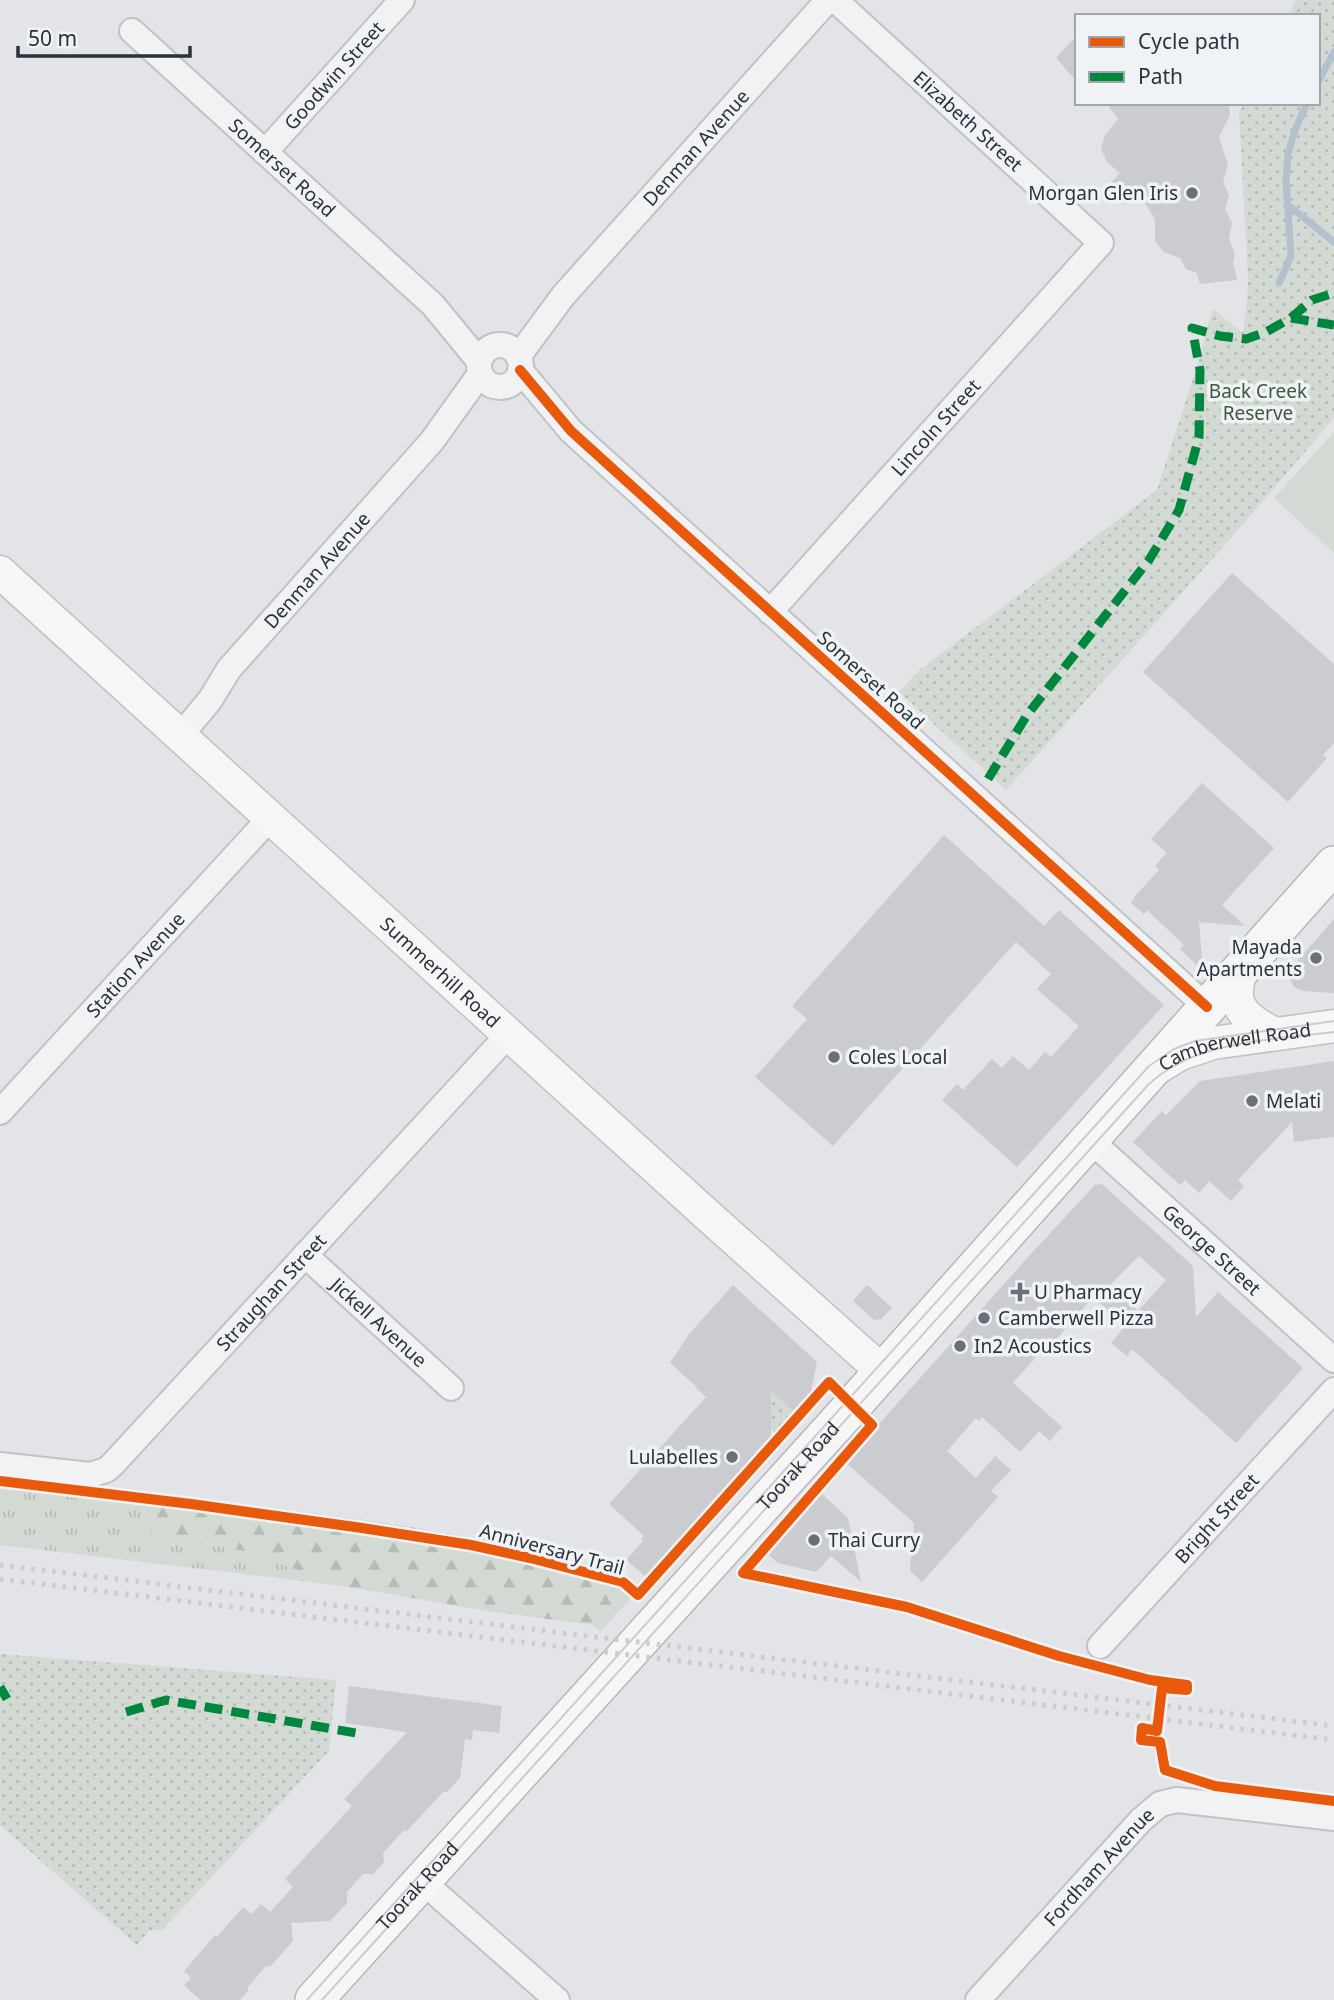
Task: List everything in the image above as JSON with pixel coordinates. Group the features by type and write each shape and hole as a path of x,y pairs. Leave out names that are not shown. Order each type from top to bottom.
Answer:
{"highway":[{"name":"Toorak Road","path":"314,2000 1090,1140 1334,865"}],"main road":[{"name":"Summerhill Road","path":"0,572 882,1371"},
{"path":"1245,964 1237,987 1238,1006 1250,1020 1275,1034"},
{"name":"Camberwell Road","path":"1143,1079 1170,1059 1199,1047 1334,1026"}],"street":[{"name":"Goodwin Street","path":"265,152 402,0"},
{"name":"Denman Avenue","path":"175,730 210,700 229,670 828,0"},
{"name":"Elizabeth Street","path":"835,0 1101,243"},
{"name":"Somerset Road","path":"132,31 1207,1007"},
{"name":"Lincoln Street","path":"770,612 1101,243"},
{"name":"Station Avenue","path":"0,1112 271,817"},
{"name":"Straughan Street","path":"0,1465 81,1475 106,1470 509,1034"},
{"name":"George Street","path":"1090,1140 1334,1360"},
{"name":"Jickell Avenue","path":"305,1255 451,1388"},
{"name":"Bright Street","path":"1100,1646 1334,1390"},
{"name":"Fordham Avenue","path":"978,2000 1141,1820 1160,1804 1177,1800 1334,1818"},
{"path":"422,1881 557,2000"}],"green space":[{"name":"Back Creek Reserve","path":"1296,0 1334,0 1334,418 1231,538 1006,790 899,692 921,669 1157,490 1213,309 1243,333 1248,278 1239,113 1243,105 1320,105 1320,14 1290,14"},
{"path":"1334,432 1334,553 1274,498"},
{"path":"698,1325 796,1414 778,1435 681,1347"},
{"path":"0,1484 97,1496 133,1490 152,1534 244,1551 343,1586 0,1545"},
{"path":"133,1490 381,1522 505,1543 623,1574 640,1588 601,1631 593,1625 487,1611 343,1586 244,1551 152,1534"},
{"path":"0,1654 336,1680 329,1751 163,1929 149,1931 137,1945 0,1825"}],"building":[{"path":"1075,37 1075,80 1056,58"},
{"name":"Morgan Glen Iris","path":"1108,105 1229,105 1230,115 1219,137 1228,165 1223,182 1229,195 1225,209 1232,223 1229,239 1235,254 1233,262 1237,280 1200,284 1197,273 1186,269 1180,258 1164,252 1155,241 1155,219 1140,196 1127,204 1111,201 1110,184 1120,173 1107,162 1101,149 1105,135 1118,119"},
{"path":"1232,573 1334,664 1334,743 1323,755 1327,758 1288,802 1143,672"},
{"path":"1202,783 1274,848 1222,905 1245,926 1199,922 1203,971 1180,949 1184,945 1147,910 1144,914 1131,903 1159,870 1155,866 1167,853 1151,839"},
{"path":"944,835 1044,926 1059,910 1164,1005 1017,1167 942,1100 957,1084 963,1090 992,1059 1002,1068 1013,1056 1029,1070 1045,1052 1051,1057 1079,1026 1037,989 1051,974 1016,942 833,1146 755,1077 807,1019 792,1006"},
{"name":"Mayada Apartments","path":"1334,919 1334,993 1303,991 1294,987 1290,980 1293,966"},
{"path":"1334,1061 1334,1137 1294,1142 1292,1122 1238,1180 1244,1186 1231,1201 1209,1181 1199,1193 1185,1180 1180,1185 1133,1142 1162,1111 1166,1115 1200,1081"},
{"path":"1102,1184 1193,1266 1196,1317 1218,1292 1303,1368 1236,1443 1132,1349 1127,1356 1111,1343 1125,1326 1093,1297 1013,1383 1062,1427 1050,1441 1039,1431 1020,1452 982,1417 979,1421 976,1418 947,1451 976,1478 995,1456 1011,1470 991,1491 998,1497 922,1582 910,1571 914,1523 845,1462 1095,1185","holes":["1139,1256 1166,1280 1138,1311 1110,1285"]},
{"path":"733,1285 817,1362 809,1400 796,1414 771,1391 771,1440 646,1577 626,1560 643,1541 641,1539 644,1536 609,1504 706,1397 670,1363 689,1334"},
{"path":"867,1285 892,1308 881,1319 874,1320 853,1301"},
{"path":"822,1494 848,1518 861,1582 831,1556 816,1572 778,1563 768,1554"},
{"path":"349,1686 502,1706 499,1733 473,1730 472,1740 465,1739 460,1778 383,1853 384,1862 373,1874 363,1874 347,1892 347,1903 330,1921 291,1923 293,1941 271,1966 266,1966 240,2000 200,2000 184,1985 191,1978 184,1971 243,1907 251,1914 261,1904 270,1912 293,1887 285,1879 352,1806 344,1799 407,1732 345,1723"}],"waterway":[{"path":"1320,78 1334,52"},
{"path":"1279,283 1291,256 1286,181 1288,154 1306,105"},
{"path":"1288,205 1334,242"}],"tram line":[{"path":"307,2000 1149,1066 1174,1049 1195,1041 1334,1021"},
{"path":"322,2000 1148,1085 1167,1070 1211,1051 1261,1040 1334,1032"}],"railway":[{"path":"0,1565 1334,1726"},
{"path":"0,1579 1334,1740"}],"marked path":[{"path":"1291,318 1312,300 1334,293"},
{"path":"988,779 1027,715 1149,560 1179,510 1199,437 1200,370 1192,328 1220,336 1246,339 1266,332 1291,318 1334,325"},
{"path":"530,1558 541,1537"},
{"path":"0,1687 7,1699"},
{"path":"126,1712 166,1700 356,1733"}],"cycle path":[{"path":"520,370 571,431 1207,1007"},
{"name":"Anniversary Trail","path":"0,1481 191,1504 471,1545 623,1582 638,1595 829,1382 872,1425 743,1573 907,1607 1059,1656 1150,1680 1187,1685 1187,1690 1162,1688 1157,1731 1142,1728 1141,1740 1160,1742 1165,1770 1215,1786 1334,1801"}],"place":[{"name":"Morgan Glen Iris","path":"1192,193"},
{"name":"Mayada Apartments","path":"1316,958"},
{"name":"Coles Local","path":"834,1057"},
{"name":"Melati","path":"1252,1101"},
{"name":"U Pharmacy","path":"1020,1292"},
{"name":"Camberwell Pizza","path":"984,1318"},
{"name":"In2 Acoustics","path":"960,1346"},
{"name":"Lulabelles","path":"732,1457"},
{"name":"Thai Curry","path":"814,1540"}]}
